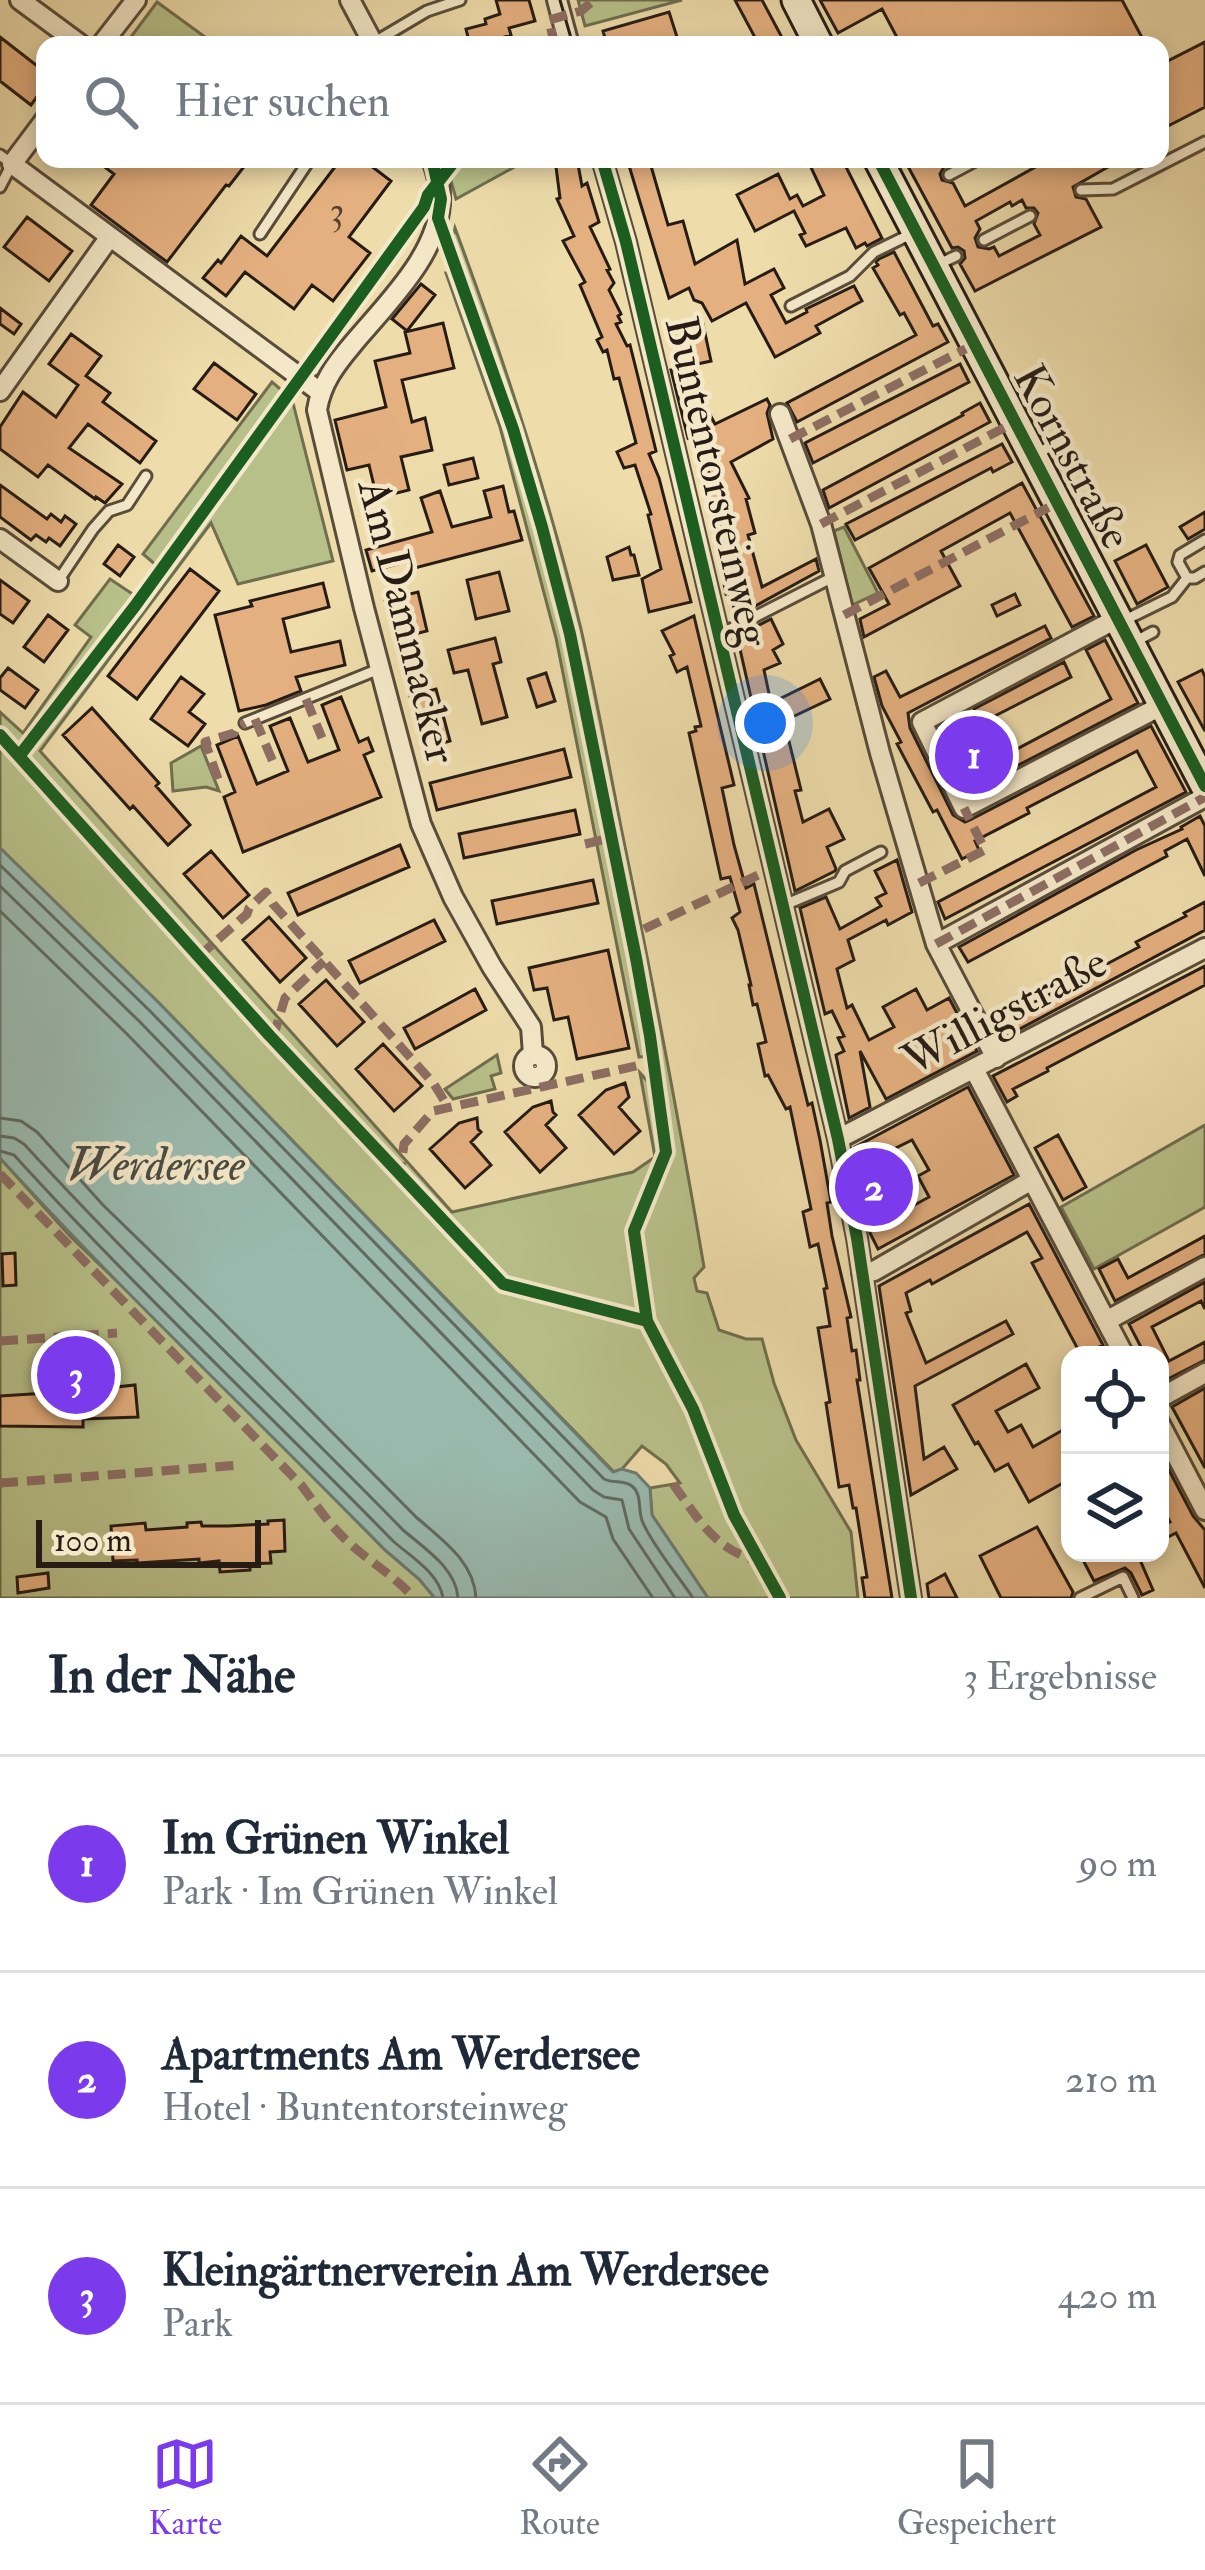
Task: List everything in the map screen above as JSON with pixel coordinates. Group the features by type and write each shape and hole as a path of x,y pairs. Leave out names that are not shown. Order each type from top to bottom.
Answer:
{"street":[{"path":"20,0 69,36"},
{"path":"108,36 136,0"},
{"path":"350,0 370,36"},
{"path":"556,0 566,36"},
{"path":"796,0 814,36"},
{"path":"36,129 6,159 320,392 335,365 429,245 441,199 434,168"},
{"name":"Buntentorsteinweg","path":"605,168 838,1139 910,1598"},
{"name":"Kornstraße","path":"886,168 910,195 916,231 945,261 1033,456 1130,629 1162,705 1205,786"},
{"path":"0,391 109,238"},
{"name":"Am Dammacker","path":"320,392 317,410 421,824 453,897 531,1027 533,1054"},
{"path":"780,414 821,524 936,944 996,1058"},
{"path":"0,539 58,581"},
{"path":"1130,629 922,722 964,808 1162,705"},
{"path":"936,944 1205,797"},
{"name":"Willigstraße","path":"838,1139 1205,948"},
{"path":"974,1069 1119,1346"},
{"path":"862,1273 874,1271 1032,1180"},
{"path":"1106,1321 1205,1267"},
{"path":"1169,1393 1205,1373"},
{"path":"1169,1441 1205,1510"}],"lane":[{"path":"387,36 427,11 460,0"},
{"path":"1169,160 1205,142"},
{"path":"0,187 6,159"},
{"path":"260,234 304,168"},
{"path":"949,176 964,168"},
{"path":"1082,190 1113,189 1154,168"},
{"path":"985,240 1030,216"},
{"path":"790,306 850,276 874,252 916,231"},
{"path":"1033,456 1064,439"},
{"path":"58,581 93,529 110,511 127,505 146,476"},
{"path":"1187,578 1178,562 1180,554 1205,540"},
{"path":"1187,578 1205,572"},
{"path":"719,635 835,576"},
{"path":"1130,629 1172,598 1187,578"},
{"path":"245,723 379,669"},
{"path":"781,906 839,882 845,872 881,852"},
{"path":"1080,1598 1123,1577 1133,1598"}],"green space":[{"path":"578,0 682,0 585,26"},
{"path":"157,2 204,36 132,36"},
{"path":"447,168 513,168 456,199"},
{"path":"455,228 524,427 581,629 704,1267 694,1278 697,1291 707,1293 719,1330 762,1339 796,1440 851,1532 858,1598 708,1598 652,1515 650,1488 680,1483 666,1464 642,1446 614,1472 159,1003 0,848 0,712 23,733 91,637 75,625 110,579 134,595 156,565 143,554 272,382 292,399 333,561 238,584 211,523 40,751 452,1212 633,1172 655,1157 640,1073 649,1083 661,1155 671,1153 658,1085 656,1035 574,633 518,431 452,242"},
{"path":"446,273 452,273 509,430 565,635 648,1056 639,1057 556,638 500,427"},
{"path":"844,527 878,593 852,605 834,531"},
{"path":"974,722 1002,773 972,788 946,737"},
{"path":"201,746 219,791 206,787 173,791 171,763"},
{"path":"497,1055 501,1073 491,1076 495,1089 453,1099 445,1089"},
{"path":"1205,1125 1205,1207 1094,1269 1061,1207"},
{"path":"0,1158 70,1236 435,1598 0,1598"}],"water":[{"name":"Werdersee","path":"0,848 159,1003 613,1472 636,1473 650,1488 652,1515 708,1598 435,1598 47,1208 0,1158"}],"building":[{"path":"496,0 529,0 535,21 509,28 508,36 468,36 466,29 500,14"},
{"path":"735,0 762,0 781,36 754,36"},
{"path":"820,0 1122,0 1141,36 896,36 882,9 838,33"},
{"path":"669,12 677,36 604,36 603,31"},
{"path":"0,37 36,65 36,98 31,105 0,81"},
{"path":"1205,42 1205,107 1169,125 1169,60"},
{"path":"106,168 243,168 167,262 91,205 114,174"},
{"path":"334,168 374,168 391,181 349,237 370,253 333,301 312,285 294,309 245,272 226,296 203,278 241,236 267,256"},
{"path":"556,168 579,168 599,222 590,227 614,283 609,290 621,314 616,324 630,345 656,451 649,454 691,602 649,612 642,579 661,569 651,514 635,465 624,468 617,452 636,443 619,378 614,379 607,350 603,352 597,340 602,337 580,285 585,282 563,241 574,236 560,198"},
{"path":"630,168 652,168 668,225 683,221 695,264 737,240 745,284 774,269 784,288 771,295 786,323 854,286 862,301 816,326 820,333 775,357 746,303 712,321 689,288 669,298"},
{"path":"811,168 847,168 882,238 856,248 846,228 806,246 794,211 755,231 737,195 778,174 790,199 797,195 803,206 824,195"},
{"path":"909,168 943,168 942,180 953,183 965,206 1034,168 1106,168 1073,187 1076,197 1086,199 1101,227 975,291 960,264 965,258 958,247 952,248","holes":["1022,200 1026,208 1034,208 1040,235 999,256 994,247 978,247 976,221 1010,202 1012,206"]},
{"path":"27,217 72,251 49,281 4,247"},
{"path":"894,252 933,326 938,324 948,342 797,422 787,403 916,335 873,268"},
{"path":"421,284 435,295 407,331 392,319"},
{"path":"0,308 21,324 14,334 0,324"},
{"path":"443,323 454,368 402,380 412,422 425,418 432,450 401,457 409,490 377,498 369,465 347,470 335,420 386,407 375,361 410,353 405,332"},
{"path":"703,324 711,361 693,365 701,398 715,424 767,399 770,405 767,413 773,439 731,462 749,498 755,533 748,535 762,587 816,559 819,571 737,616 726,594 717,546 725,543 718,514 700,478 709,473 688,438 671,370 682,368 673,331"},
{"path":"71,334 101,356 86,376 110,393 103,402 156,441 140,463 88,424 69,448 122,484 105,503 48,465 38,477 0,449 0,427 23,392 56,417 78,385 49,364"},
{"path":"214,363 256,394 237,420 194,389"},
{"path":"960,364 969,382 813,463 805,443"},
{"path":"980,403 990,422 829,508 823,490"},
{"path":"1002,444 1012,462 993,472 991,468 855,540 846,524"},
{"path":"473,458 478,478 449,485 444,465"},
{"path":"1022,483 1094,616 1072,627 1010,513 941,551 960,586 864,637 860,619 889,604 869,568"},
{"path":"0,485 47,519 51,514 61,522 65,516 76,524 60,546 36,535 31,540 0,517"},
{"path":"503,486 522,540 411,569 409,561 372,571 366,550 432,532 421,498 440,491 452,527 491,517 484,491"},
{"path":"1205,512 1205,529 1188,539 1180,527"},
{"path":"118,545 134,557 120,576 104,564"},
{"path":"1146,545 1168,587 1137,604 1115,561"},
{"path":"629,547 639,575 613,580 607,557"},
{"path":"190,569 219,591 137,699 108,676"},
{"path":"499,572 509,611 476,619 467,580"},
{"path":"0,580 29,601 13,623 0,614"},
{"path":"323,583 329,607 283,619 291,652 340,641 345,665 296,677 301,691 239,711 215,615"},
{"path":"418,592 427,631 395,639 385,600"},
{"path":"1015,594 1020,605 997,616 992,605"},
{"path":"48,615 68,630 44,662 24,647"},
{"path":"694,616 734,785 722,788 734,845 746,888 754,884 820,1140 892,1598 865,1598 862,1578 867,1577 856,1508 849,1485 839,1487 826,1403 830,1402 818,1328 830,1326 827,1288 818,1244 810,1247 803,1212 811,1209 790,1107 786,1109 765,1076 758,1044 766,1042 732,918 740,912 730,877 721,879 689,733 701,726 687,667 677,672 662,631"},
{"path":"771,619 783,644 773,650 780,663 764,670 771,703 820,679 830,699 784,721 801,790 795,791 803,822 829,809 844,839 827,847 835,871 795,891 737,636"},
{"path":"1045,626 1051,638 908,713 910,728 953,815 970,820 1151,726 1186,792 945,919 938,902 1156,787 1137,751 1027,808 1029,813 975,841 979,850 962,859 897,744 901,742 882,706 874,677 886,671 900,697"},
{"path":"495,638 501,662 493,664 507,717 482,724 468,670 454,673 448,650"},
{"path":"1105,640 1138,703 1009,770 1002,757 1111,699 1086,650"},
{"path":"1064,662 1071,677 981,723 974,709"},
{"path":"8,668 38,690 25,708 0,690 0,678"},
{"path":"1202,670 1205,677 1205,731 1178,682"},
{"path":"546,673 555,701 537,707 528,679"},
{"path":"181,677 204,694 189,712 205,724 188,746 151,719"},
{"path":"436,689 450,741 425,748 410,696"},
{"path":"341,697 359,742 368,738 373,751 364,755 381,797 243,852 224,797 235,792 217,745 238,736 257,784 288,771 270,726 290,718 308,762 339,750 322,705"},
{"path":"92,708 190,825 168,845 63,735"},
{"path":"564,749 571,777 437,810 430,783"},
{"path":"575,810 580,834 464,858 459,834"},
{"path":"1200,816 1205,826 1205,876 1187,839 1165,851 1167,856 968,962 959,947 1182,829"},
{"path":"400,845 409,867 298,915 288,893"},
{"path":"211,851 249,895 223,918 184,874"},
{"path":"897,860 912,912 848,940 854,960 837,969 847,1008 852,1005 869,1040 894,1027 883,1007 916,989 927,1010 949,998 977,1051 886,1099 860,1051 870,1107 849,1118 836,1055 844,1051 838,1038 844,1036 832,1011 825,1014 800,908 826,897 840,929 881,906 876,898 886,893 875,871"},
{"path":"593,880 598,903 497,924 492,901"},
{"path":"1205,902 1205,930 1001,1039 993,1024 1139,947 1136,942"},
{"path":"269,917 306,958 280,982 243,940"},
{"path":"434,920 445,941 360,983 349,961"},
{"path":"608,950 629,1048 577,1059 568,1017 554,1020 547,988 534,990 529,968"},
{"path":"1205,966 1205,985 1047,1068 1013,1089 1017,1096 1007,1102 993,1076"},
{"path":"326,980 364,1022 337,1046 299,1004"},
{"path":"475,989 486,1010 415,1049 404,1028"},
{"path":"383,1044 422,1086 394,1111 356,1069"},
{"path":"625,1083 629,1097 619,1107 640,1131 614,1154 579,1115 606,1090"},
{"path":"968,1087 1014,1175 878,1249 870,1233 855,1147","holes":["912,1140 929,1170 918,1176 929,1197 900,1213 879,1168 892,1161 888,1152"]},
{"path":"551,1101 556,1115 546,1125 566,1148 540,1172 505,1132 533,1107"},
{"path":"477,1118 481,1132 471,1142 491,1165 465,1188 430,1149 459,1123"},
{"path":"1058,1135 1086,1187 1063,1200 1035,1148"},
{"path":"1029,1204 1103,1345 1076,1346 1032,1263 1042,1258 1027,1232 932,1284 930,1280 906,1293 911,1311 906,1313 926,1363 1006,1321 1013,1334 915,1386 924,1459 944,1447 957,1469 911,1495 879,1286"},
{"path":"1205,1236 1205,1254 1115,1301 1099,1269 1118,1259 1128,1278"},
{"path":"15,1253 16,1285 3,1286 2,1254"},
{"path":"1205,1282 1205,1309 1201,1301 1152,1327 1162,1346 1140,1346 1129,1324"},
{"path":"1205,1342 1205,1360 1169,1378 1169,1361"},
{"path":"1026,1364 1039,1388 996,1411 1008,1432 1021,1425 1033,1447 1061,1431 1061,1484 1029,1502 1008,1464 995,1471 953,1405"},
{"path":"135,1385 138,1417 83,1419 83,1427 0,1426 0,1396 94,1390 94,1386"},
{"path":"1205,1388 1205,1468 1172,1407"},
{"path":"1169,1470 1205,1530 1205,1588 1176,1533 1169,1536"},
{"path":"284,1520 285,1551 270,1552 271,1563 250,1564 250,1570 220,1572 219,1561 199,1563 199,1559 113,1561 111,1526 145,1523 146,1530 187,1527 187,1523 228,1526"},
{"path":"1037,1527 1073,1592 1071,1598 1001,1598 980,1556"},
{"path":"1084,1562 1141,1562 1153,1590 1142,1595 1125,1568 1094,1581"},
{"path":"48,1573 49,1588 18,1593 17,1577"},
{"path":"945,1574 957,1598 929,1598 927,1584"}],"tram line":[{"path":"560,0 570,36"},
{"path":"600,168 638,307 832,1126 907,1598"}],"marked path":[{"path":"552,36 549,20 581,11 594,0"},
{"path":"790,439 975,344"},
{"path":"821,524 1015,422"},
{"path":"844,615 1057,503"},
{"path":"306,699 322,738"},
{"path":"255,719 273,762"},
{"path":"218,779 205,742 234,733 245,723"},
{"path":"936,944 1205,797"},
{"path":"919,883 985,850 964,808"},
{"path":"585,844 611,838"},
{"path":"644,929 773,868"},
{"path":"198,957 266,892 434,1084 448,1107"},
{"path":"270,1036 285,998 324,961"},
{"path":"396,1178 404,1144 433,1111 654,1062"},
{"path":"0,1174 302,1486 340,1534 414,1598"},
{"path":"0,1341 117,1333"},
{"path":"0,1483 241,1465"},
{"path":"673,1484 719,1541 759,1561"}],"cycle path":[{"path":"434,168 441,199 438,218 513,429 570,634 636,958 666,1152 634,1231 647,1321 693,1409 734,1515 780,1598"},
{"path":"20,755 135,606 449,168"},
{"path":"605,168 838,1139 911,1598"},
{"path":"883,168 1205,786"},
{"path":"0,735 270,1036 503,1284 647,1321"}],"place":[{"name":"Im Grünen Winkel","path":"974,755"},
{"name":"Apartments Am Werdersee","path":"874,1187"},
{"name":"Kleingärtnerverein Am Werdersee","path":"76,1375"}]}
